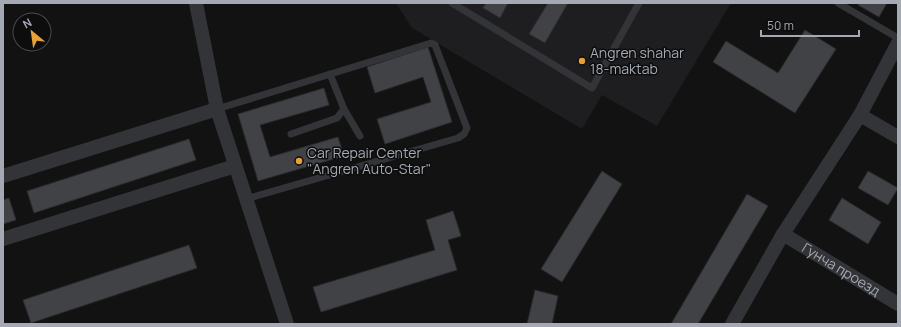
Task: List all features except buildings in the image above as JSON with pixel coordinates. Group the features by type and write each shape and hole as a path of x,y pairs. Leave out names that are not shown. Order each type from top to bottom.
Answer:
{"street":[{"path":"196,3 217,109 287,324"},
{"path":"732,324 783,234 860,115 898,43"},
{"path":"3,176 217,109"},
{"path":"860,115 898,137"},
{"path":"3,239 235,166"},
{"name":"Гунча проезд","path":"783,234 898,304"}],"lane":[{"path":"452,3 592,88 639,3"},
{"path":"838,3 898,38"},
{"path":"217,109 431,43 435,45 467,128 464,134 458,138 246,199"},
{"path":"330,74 344,108 360,136"},
{"path":"290,134 337,118 344,108"}],"shaded area":[{"name":"Angren shahar 18-maktab","path":"396,3 731,3 657,126 602,95 582,129 412,28"}],"place":[{"name":"Angren shahar 18-maktab","path":"582,61"},
{"name":"Car Repair Center \"Angren Auto-Star\"","path":"299,161"}]}
